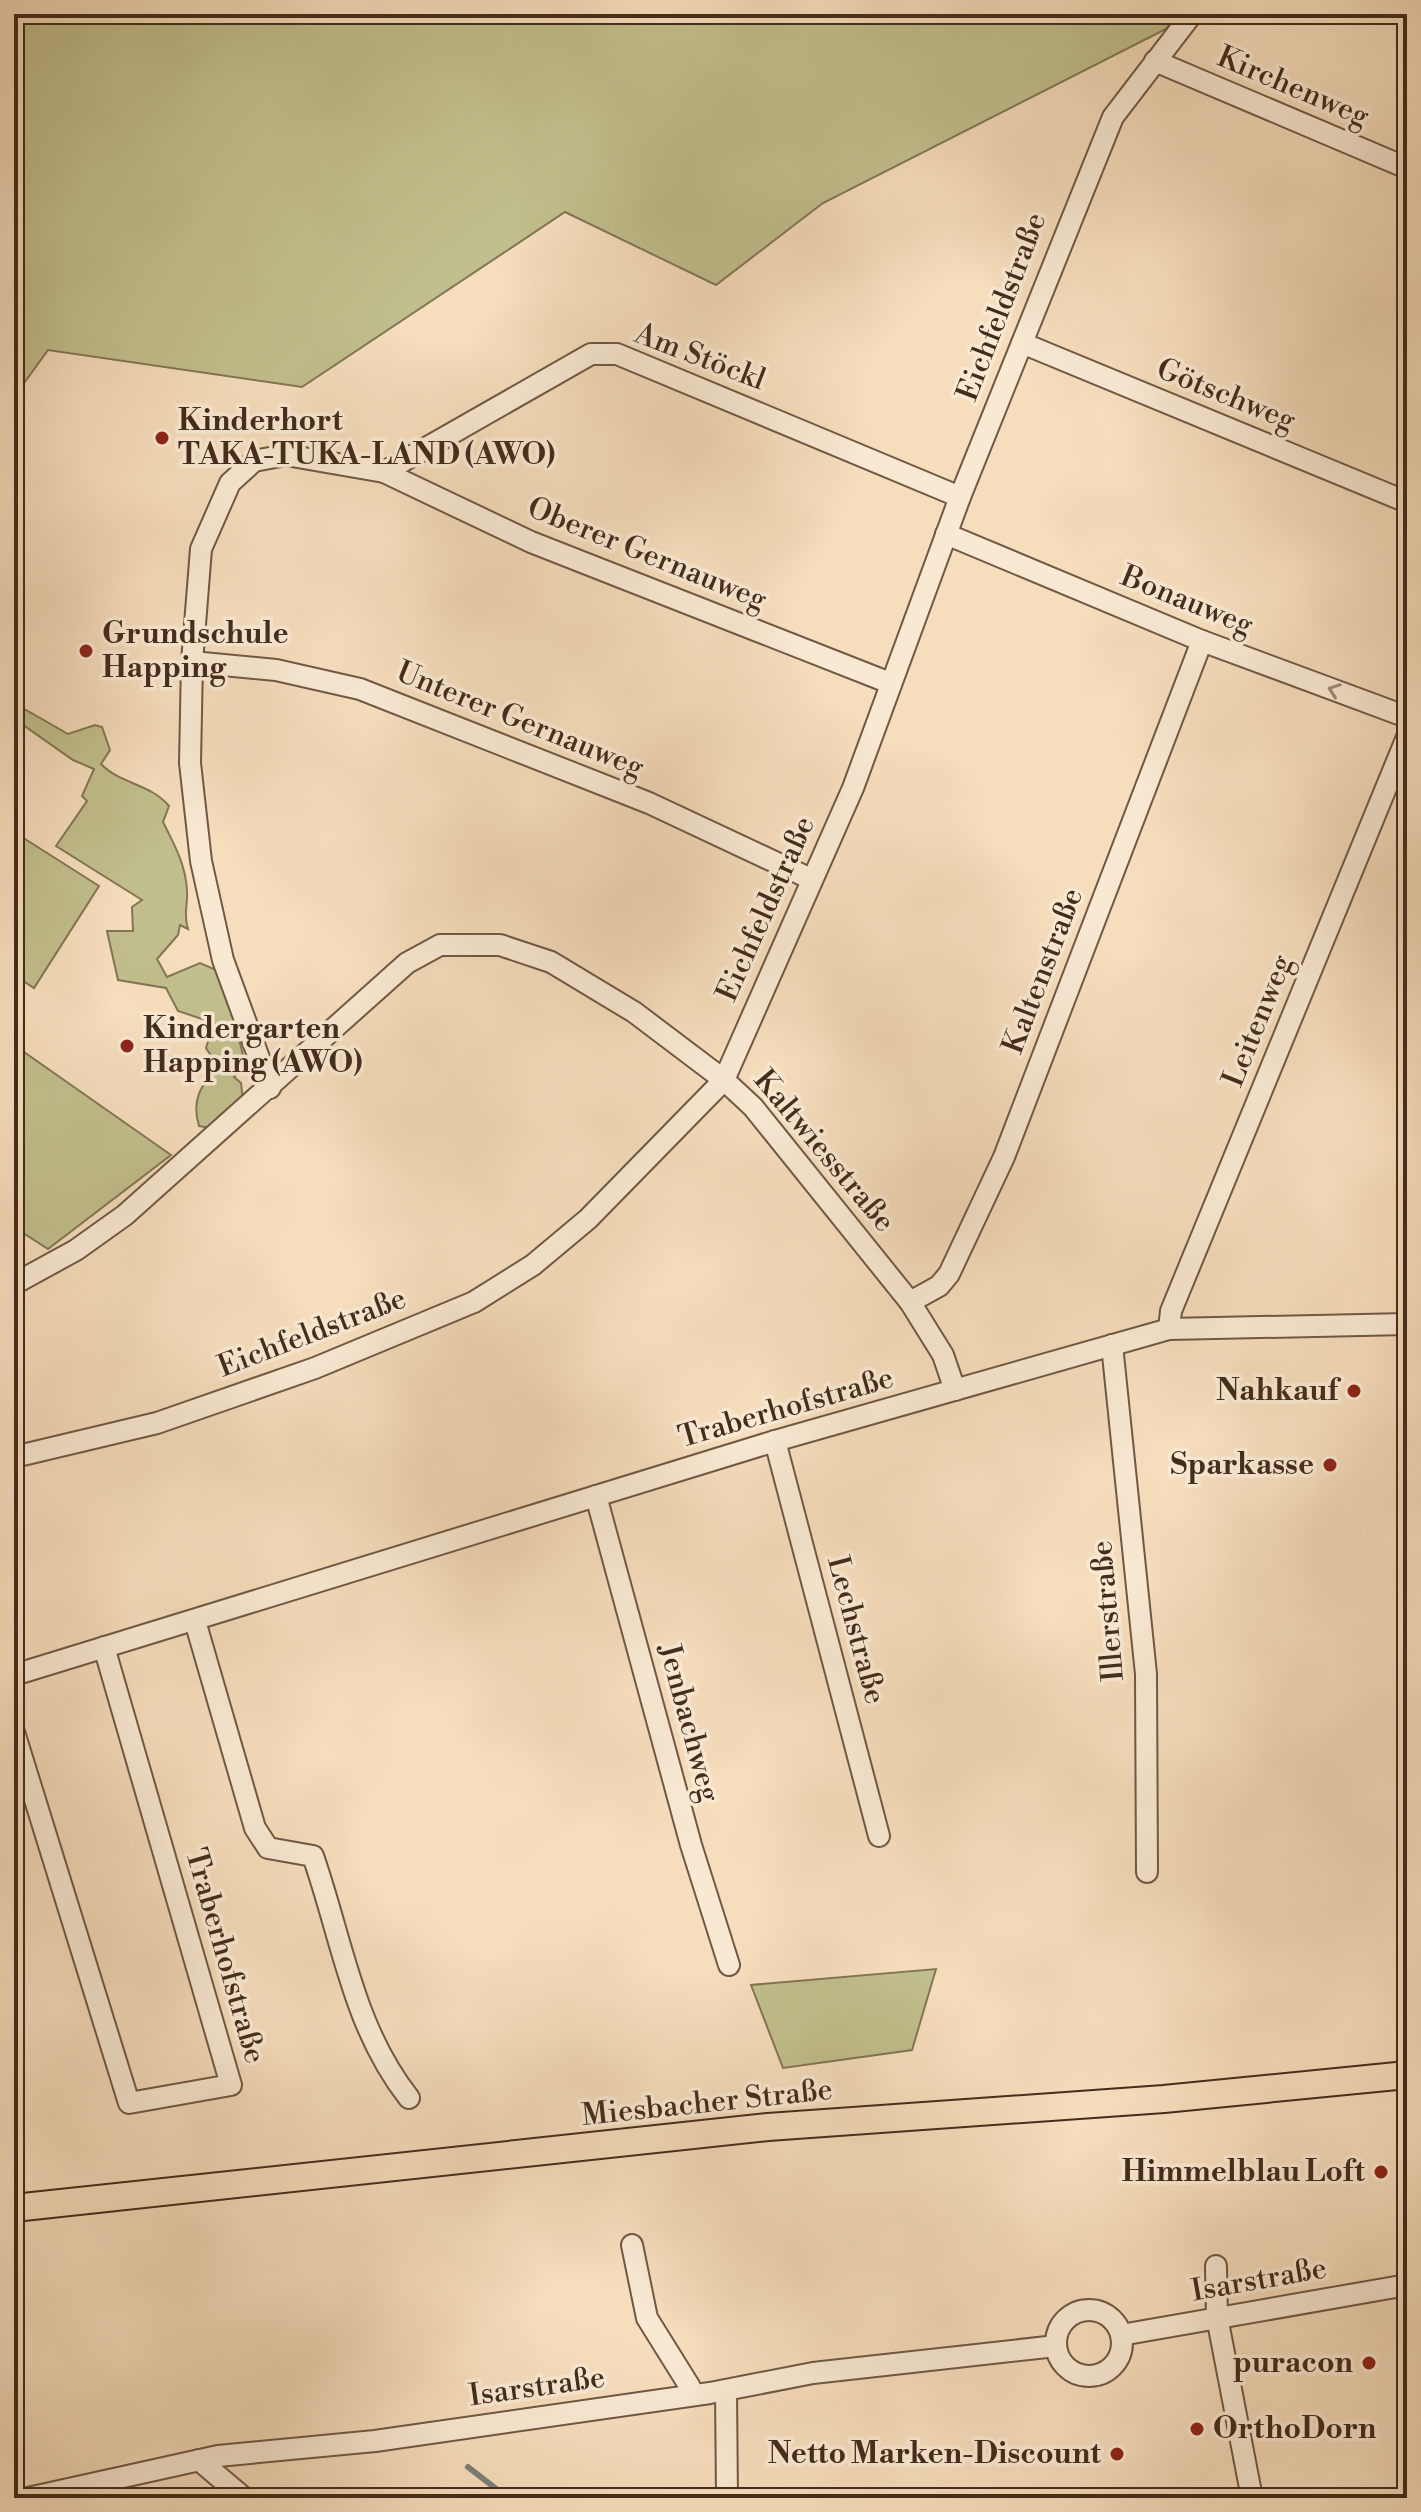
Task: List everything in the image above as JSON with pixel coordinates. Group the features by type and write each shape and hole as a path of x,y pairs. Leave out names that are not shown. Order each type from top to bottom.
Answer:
{"main road":[{"name":"Miesbacher Straße","path":"14,2208 768,2127 1135,2101 1407,2075"}],"street":[{"name":"Eichfeldstraße","path":"14,1457 157,1423 315,1368 474,1302 533,1265 588,1219 724,1080 853,788 960,497 1113,117 1192,14"},
{"name":"Kirchenweg","path":"1155,61 1407,168"},
{"name":"Götschweg","path":"1022,343 1407,502"},
{"name":"Am Stöckl","path":"384,472 591,354 617,354 960,497"},
{"name":"Oberer Gernauweg","path":"270,1088 223,960 201,861 190,763 192,662 201,549 230,483 254,461 286,455 384,472 531,542 890,683"},
{"name":"Bonauweg","path":"946,534 1202,641 1407,717"},
{"name":"Kaltenstraße","path":"910,1302 939,1286 949,1274 1004,1157 1202,641"},
{"name":"Unterer Gernauweg","path":"192,662 276,670 360,689 649,803 811,879"},
{"name":"Leitenweg","path":"1169,1329 1171,1311 1407,737"},
{"name":"Kaltwiesstraße","path":"14,1284 76,1250 125,1215 407,963 440,945 500,945 551,962 634,1012 724,1080 753,1107 910,1302 943,1355 955,1390"},
{"name":"Traberhofstraße","path":"14,1675 775,1441 1169,1329 1407,1324"},
{"name":"Illerstraße","path":"1112,1345 1146,1674 1147,1872"},
{"name":"Lechstraße","path":"775,1441 879,1836"},
{"name":"Jenbachweg","path":"596,1496 691,1845 729,1965"},
{"path":"195,1621 255,1828 268,1848 313,1856 333,1912 354,1999 390,2074 409,2098"},
{"name":"Traberhofstraße","path":"14,1732 129,2103 231,2085 104,1647"},
{"path":"632,2245 647,2318 690,2387 691,2395"},
{"path":"1216,2266 1217,2317 1252,2498"},
{"name":"Isarstraße","path":"1121,2335 1407,2285"},
{"path":"1078,2311 1100,2311 1110,2317 1121,2335 1119,2357 1105,2372 1094,2375 1084,2375 1065,2365 1056,2346 1061,2325 1078,2311"},
{"name":"Isarstraße","path":"28,2498 199,2460 375,2441 726,2390 813,2373 1056,2346"},
{"path":"726,2390 727,2498"},
{"path":"199,2460 244,2498"}],"shaded area":[{"path":"14,14 1177,14 1166,29 823,203 716,285 565,212 302,387 48,350 14,397"},
{"path":"16,710 26,710 68,734 95,725 102,727 110,750 101,764 117,776 153,793 169,806 163,822 184,872 188,929 180,925 178,935 157,959 167,977 200,963 221,972 246,1066 234,1077 241,1083 243,1101 211,1128 199,1126 196,1108 202,1086 218,1066 206,1048 214,1023 178,1011 166,988 118,980 107,931 133,931 132,907 142,900 56,846 87,801 82,796 94,769 73,760 16,720"},
{"path":"14,832 99,886 34,988 14,975"},
{"path":"14,1045 171,1155 48,1249 14,1227"},
{"path":"936,1969 912,2050 783,2068 751,1985"}],"waterway":[{"path":"468,2467 508,2498"}],"place":[{"name":"Kinderhort TAKA-TUKA-LAND (AWO)","path":"162,438"},
{"name":"Grundschule Happing","path":"86,651"},
{"name":"Kindergarten Happing (AWO)","path":"127,1046"},
{"name":"Nahkauf","path":"1354,1391"},
{"name":"Sparkasse","path":"1330,1465"},
{"name":"Himmelblau Loft","path":"1381,2172"},
{"name":"puracon","path":"1369,2363"},
{"name":"OrthoDorn","path":"1197,2429"},
{"name":"Netto Marken-Discount","path":"1117,2454"}]}
